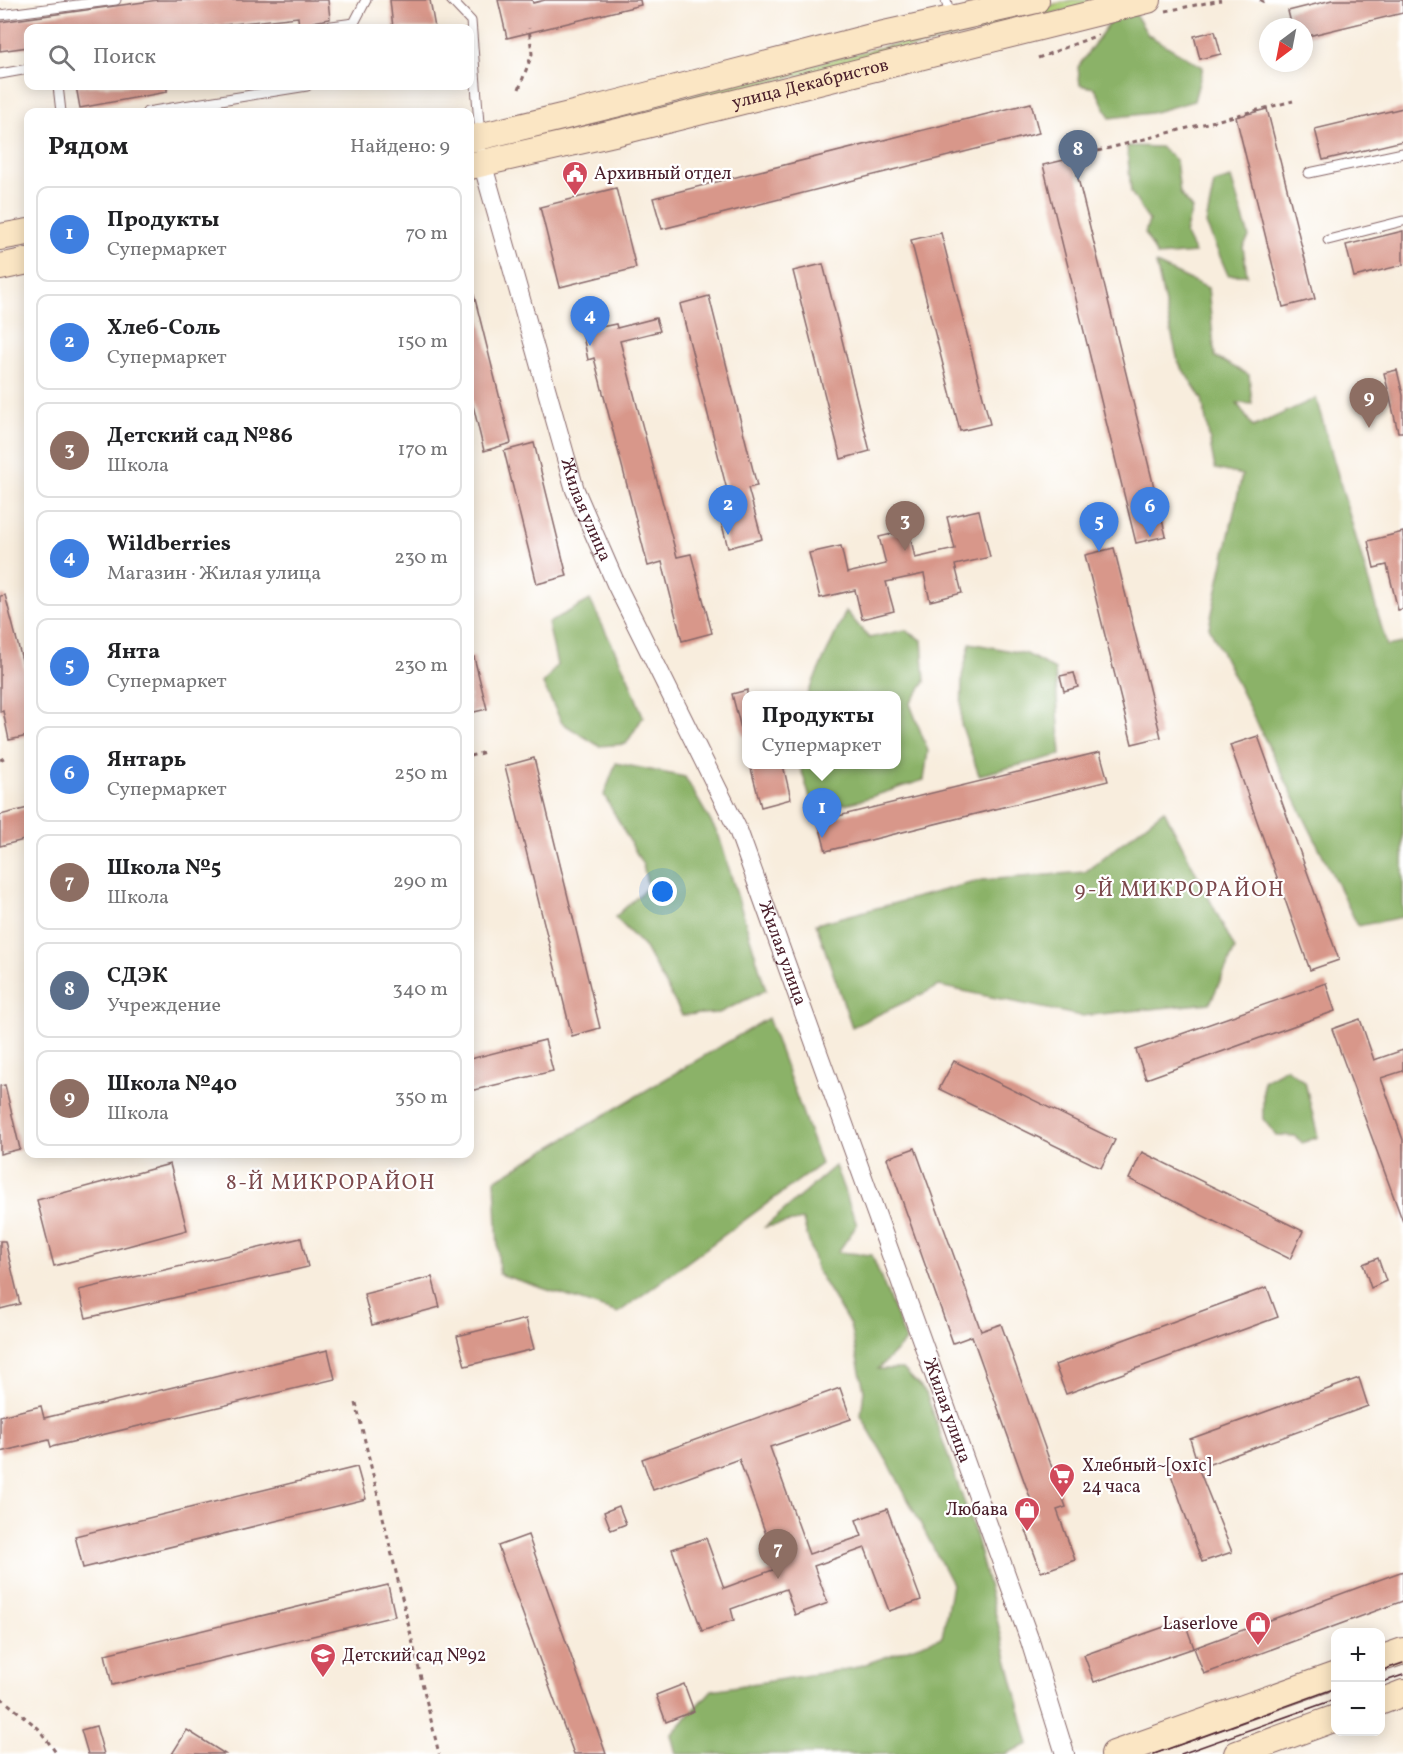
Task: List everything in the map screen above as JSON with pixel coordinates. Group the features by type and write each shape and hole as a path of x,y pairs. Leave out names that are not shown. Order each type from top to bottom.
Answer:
{"street":[{"name":"улица Декабристов","path":"474,138 629,101 871,37 948,10 1036,0"},
{"name":"улица Декабристов","path":"476,164 618,132 1135,2"},
{"name":"Жилая улица","path":"476,164 574,490 616,584 738,830 1030,1641 1065,1754"},
{"path":"0,237 24,233"},
{"path":"0,267 24,262"},
{"path":"1385,1657 1403,1651"},
{"path":"1114,1754 1331,1676"},
{"path":"1385,1700 1403,1693"},
{"path":"1237,1754 1331,1719"}],"lane":[{"path":"0,15 116,0"},
{"path":"347,24 354,23 366,0"},
{"path":"452,0 471,21 471,24"},
{"path":"0,74 24,70"},
{"path":"58,90 60,108"},
{"path":"172,108 282,90"},
{"path":"472,90 473,108"},
{"path":"474,138 476,164"},
{"path":"1309,173 1403,153"},
{"path":"1328,240 1403,222"}],"path":[{"path":"519,89 532,54 529,28"},
{"path":"1062,155 1090,153 1293,101"},
{"path":"474,755 485,752"},
{"path":"356,1403 439,1754"},
{"path":"1,1698 38,1728 57,1754"}],"green space":[{"path":"1072,0 1107,0 504,148 504,141"},
{"path":"1134,12 1148,35 1203,67 1194,101 1151,113 1110,118 1095,88 1080,85 1078,67 1112,19"},
{"path":"1127,146 1160,147 1176,160 1180,193 1192,209 1185,233 1195,253 1157,256 1145,233 1149,221 1131,192"},
{"path":"1231,178 1249,237 1243,247 1247,275 1228,275 1206,224 1214,183"},
{"path":"1156,264 1208,288 1215,357 1249,375 1252,404 1237,403 1253,427 1316,398 1387,646 1403,643 1403,917 1358,926 1209,627 1242,475 1215,469 1202,399 1178,362"},
{"path":"590,600 628,677 643,717 626,744 599,746 562,723 543,684 557,665 548,623"},
{"path":"846,611 869,638 905,630 922,640 925,682 910,704 928,751 924,780 848,804 811,801 801,769 901,769 901,691 809,691"},
{"path":"970,643 1027,654 1055,670 1061,755 979,775 961,724 962,676"},
{"path":"616,763 685,777 719,836 766,990 719,1013 682,1015 645,948 615,917 648,887 643,865 604,795"},
{"path":"1164,810 1235,949 1210,1003 1081,1016 939,986 852,1027 816,924 982,880 1085,872"},
{"path":"768,1018 821,1164 618,1313 499,1274 495,1180"},
{"path":"1286,1068 1305,1082 1318,1137 1302,1143 1295,1136 1276,1135 1263,1119 1263,1081"},
{"path":"835,1166 857,1225 838,1252 872,1255 906,1341 878,1369 903,1369 926,1393 974,1530 1029,1744 1005,1754 676,1754 671,1735 712,1690 854,1668 942,1637 952,1584 893,1471 861,1416 864,1390 850,1325 817,1271 803,1220 765,1227"}],"building":[{"path":"158,0 328,0 330,19 312,24 299,24 298,17 233,24 24,24 24,48 0,51 0,22"},
{"path":"390,0 430,0 434,24 393,24"},
{"path":"498,0 532,0 533,3 545,0 640,0 641,5 507,38"},
{"path":"1332,0 1403,0 1403,13 1313,35 1313,18 1290,18 1288,11"},
{"path":"1215,31 1221,54 1200,59 1194,36"},
{"path":"77,90 167,90 167,92 80,108"},
{"path":"1031,103 1039,133 662,229 653,198"},
{"path":"1403,108 1403,141 1323,160 1315,129"},
{"path":"1267,109 1315,299 1283,307 1236,117"},
{"path":"1073,158 1166,536 1136,543 1043,165"},
{"path":"616,188 636,268 560,287 540,207"},
{"path":"1403,231 1403,265 1354,277 1346,245"},
{"path":"941,233 990,424 960,431 911,240"},
{"path":"823,264 870,451 841,459 793,271"},
{"path":"474,295 511,443 484,451 474,410"},
{"path":"709,296 757,486 748,488 762,539 728,548 715,498 728,494 680,304"},
{"path":"656,318 660,331 620,341 677,557 691,554 712,633 682,641 662,562 648,566 594,358 588,360 582,331 616,324 617,328"},
{"path":"1397,370 1403,395 1403,432 1398,432 1384,373"},
{"path":"534,443 567,576 537,584 504,451"},
{"path":"979,510 990,557 955,565 962,593 930,601 924,574 886,582 894,611 862,619 855,590 820,598 809,553 841,546 847,573 886,564 879,537 909,530 915,558 955,549 947,517"},
{"path":"1403,532 1403,609 1398,610 1387,565 1374,568 1368,541"},
{"path":"1114,548 1161,737 1132,744 1085,555"},
{"path":"5,595 24,668 24,737 9,740 3,711 0,712 0,596"},
{"path":"474,657 487,709 474,712"},
{"path":"1074,673 1078,687 1064,691 1060,676"},
{"path":"742,691 742,732 732,694"},
{"path":"1258,736 1339,960 1310,970 1230,745"},
{"path":"1100,752 1108,781 826,851 818,821"},
{"path":"534,758 600,1028 572,1036 505,766"},
{"path":"751,769 784,769 791,799 761,807"},
{"path":"24,809 24,840 0,846 0,815"},
{"path":"1326,983 1335,1011 1146,1079 1136,1050"},
{"path":"1360,1019 1374,1060 1403,1050 1403,1071 1381,1078 1403,1140 1403,1222 1332,1029"},
{"path":"545,1040 553,1071 474,1090 474,1058"},
{"path":"954,1061 1115,1140 1101,1168 939,1089"},
{"path":"5,1085 20,1149 0,1154 0,1086"},
{"path":"915,1148 981,1331 1001,1324 1066,1507 1057,1510 1075,1560 1041,1572 1023,1522 1037,1517 972,1336 953,1343 887,1158"},
{"path":"1142,1152 1303,1231 1290,1259 1129,1179"},
{"path":"170,1164 187,1230 54,1266 37,1200"},
{"path":"301,1238 308,1267 86,1318 79,1290"},
{"path":"0,1241 5,1241 20,1304 0,1309"},
{"path":"1378,1258 1386,1281 1371,1288 1363,1264"},
{"path":"432,1277 440,1307 372,1325 364,1294"},
{"path":"1267,1287 1278,1317 1066,1394 1055,1365"},
{"path":"526,1319 534,1349 465,1366 457,1336"},
{"path":"328,1350 335,1379 51,1447 49,1440 0,1452 0,1416 41,1406 44,1418"},
{"path":"1359,1378 1368,1406 1199,1468 1190,1439"},
{"path":"840,1388 851,1419 770,1447 809,1554 862,1536 856,1520 887,1509 921,1600 889,1611 865,1548 814,1566 828,1603 795,1615 786,1589 731,1609 734,1620 702,1631 672,1549 706,1538 724,1588 778,1568 739,1459 653,1490 642,1459"},
{"path":"1195,1460 1232,1552 1202,1562 1169,1469"},
{"path":"357,1467 366,1499 83,1568 75,1536"},
{"path":"619,1506 626,1524 611,1530 604,1512"},
{"path":"528,1535 606,1754 574,1754 498,1546"},
{"path":"1403,1571 1403,1601 1204,1674 1194,1648"},
{"path":"388,1585 395,1616 112,1685 105,1654"},
{"path":"1184,1620 1194,1648 1094,1682 1084,1655"},
{"path":"684,1684 694,1711 666,1722 656,1695"},
{"path":"96,1726 104,1754 88,1754 81,1730"},
{"path":"187,1730 225,1754 172,1754"}],"tram line":[{"path":"1385,1669 1403,1663"},
{"path":"1383,1682 1403,1675"},
{"path":"1154,1754 1331,1690"},
{"path":"1181,1754 1331,1701"}],"place":[{"name":"СДЭК","path":"1078,180"},
{"name":"Архивный отдел","path":"575,197"},
{"name":"Wildberries","path":"590,346"},
{"name":"Школа №40","path":"1369,428"},
{"name":"Хлеб-Соль","path":"728,535"},
{"name":"Янтарь","path":"1150,537"},
{"name":"Детский сад №86","path":"905,551"},
{"name":"Янта","path":"1099,552"},
{"name":"Продукты","path":"822,838"},
{"name":"Хлебный~[0x1c] 24 часа","path":"1062,1499"},
{"name":"Любава","path":"1027,1533"},
{"name":"Школа №5","path":"778,1579"},
{"name":"Laserlove","path":"1258,1647"},
{"name":"Детский сад №92","path":"323,1679"}],"district":[{"name":"9-Й МИКРОРАЙОН","path":"1180,890"},
{"name":"8-Й МИКРОРАЙОН","path":"331,1183"}]}
